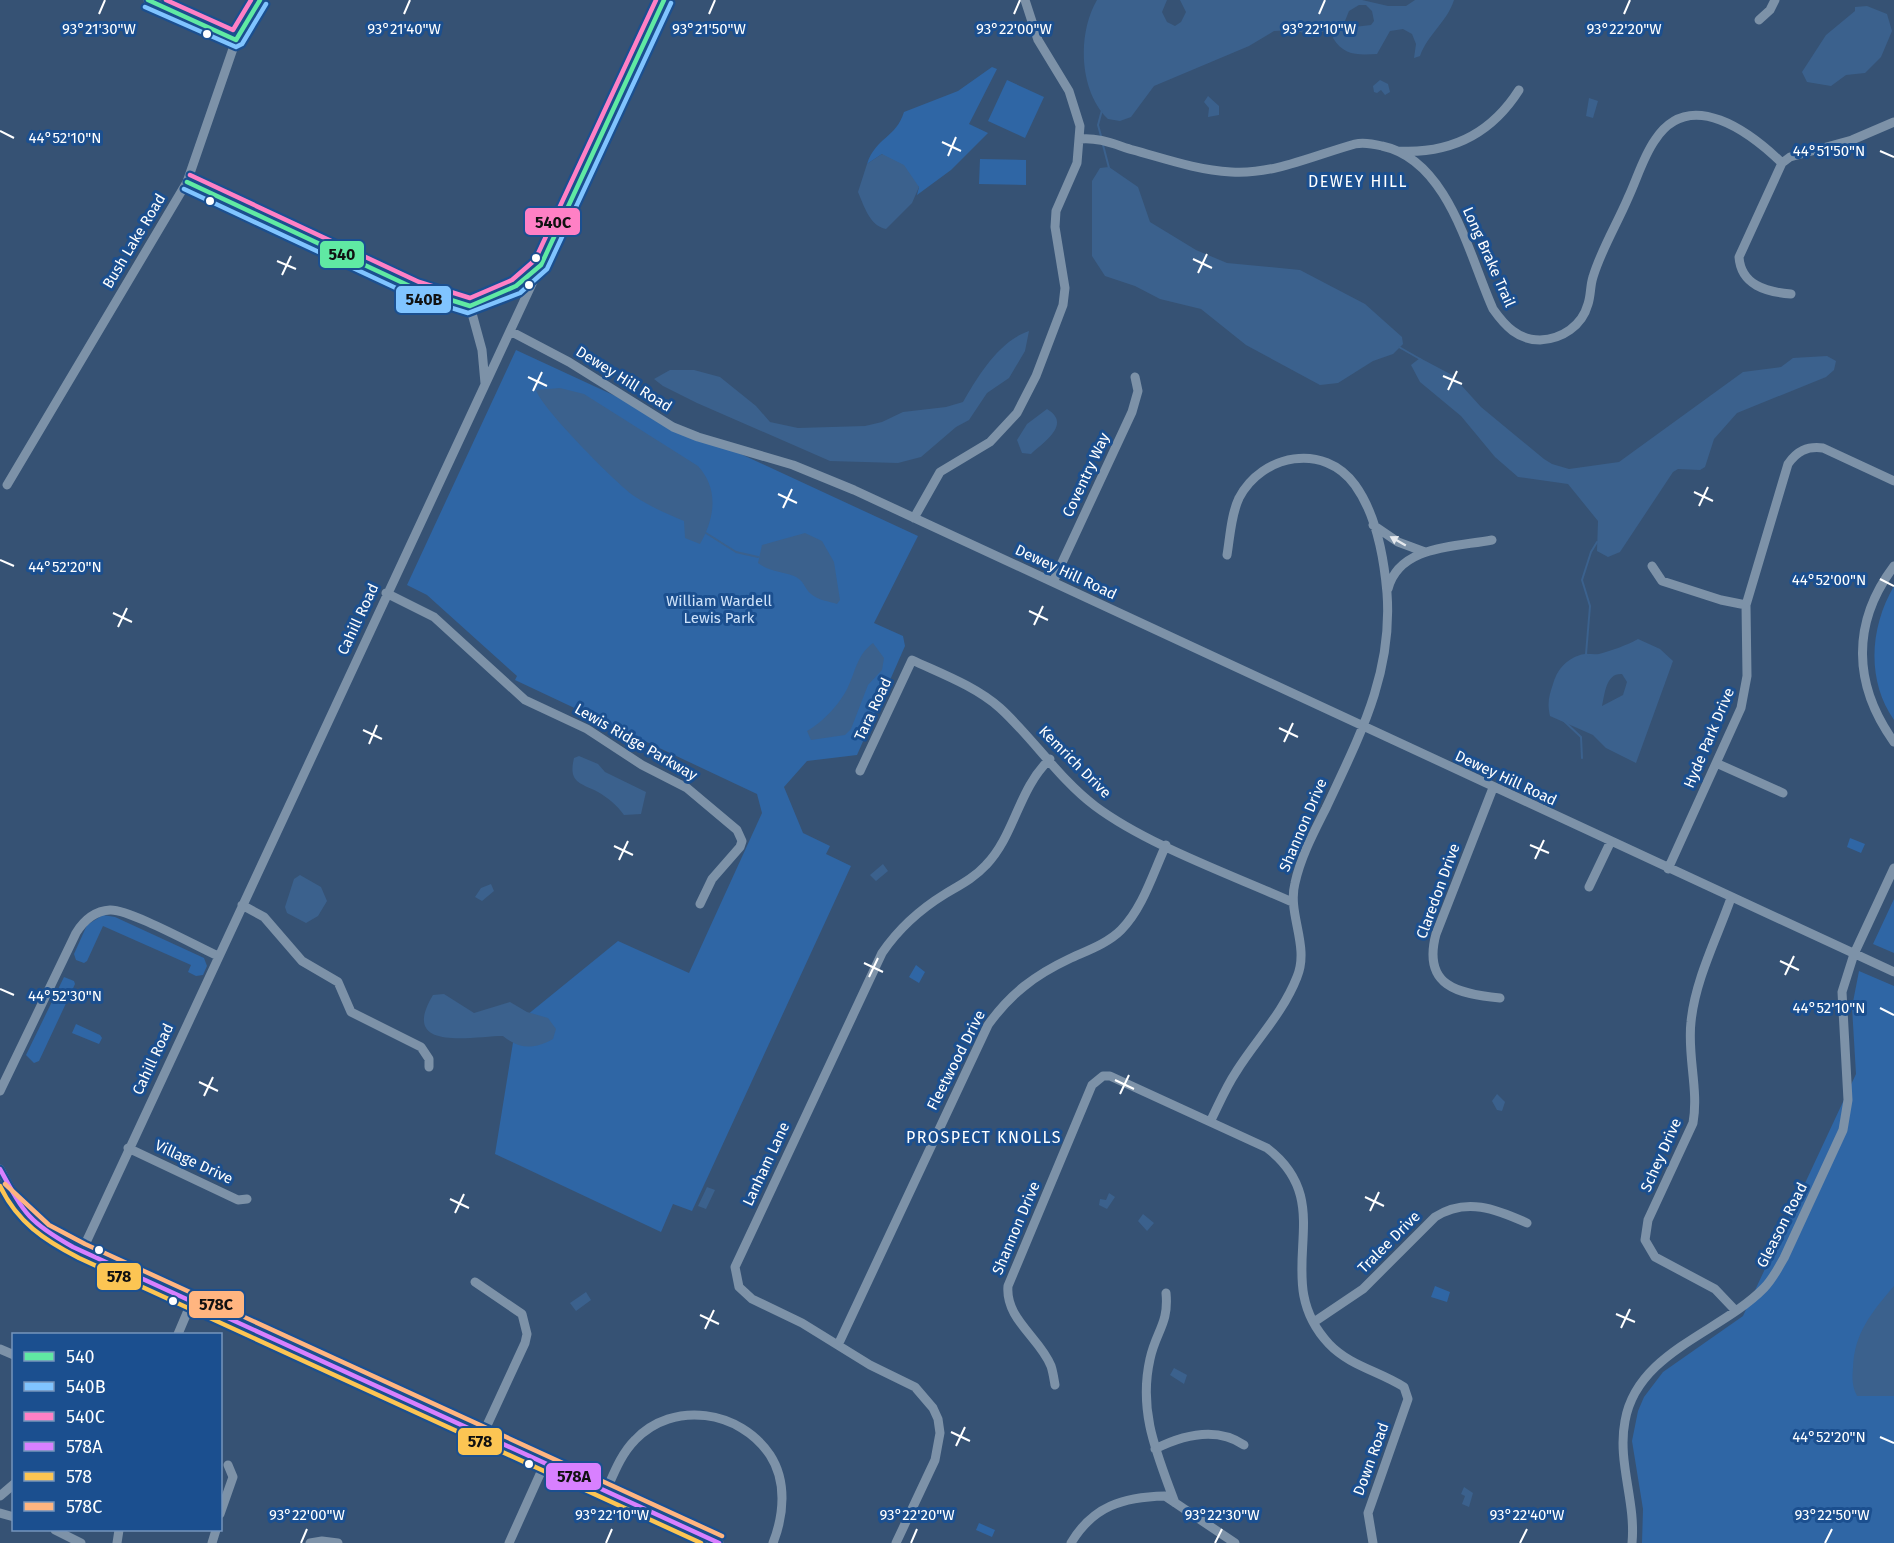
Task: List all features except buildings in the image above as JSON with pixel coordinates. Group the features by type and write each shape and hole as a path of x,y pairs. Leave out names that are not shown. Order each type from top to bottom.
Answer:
{"street":[{"path":"148,0 236,40"},
{"name":"Bush Lake Road","path":"7,485 187,182 236,40 260,0"},
{"name":"Cahill Road","path":"82,1251 386,593 542,265 664,0"},
{"path":"914,518 940,472 990,442 1005,429 1017,413 1036,376 1063,305 1065,288 1055,227 1056,211 1077,163 1080,139 1076,108 1069,91 1038,40 1025,0"},
{"path":"1759,20 1770,10 1775,0"},
{"path":"1398,151 1439,149 1477,135 1508,108 1519,90"},
{"name":"Long Brake Trail","path":"1080,139 1108,141 1204,170 1234,173 1283,166 1359,143 1376,144 1398,151 1430,177 1444,196 1456,217 1490,304 1500,320 1514,333 1534,340 1561,336 1572,329 1581,318 1588,307 1592,279 1649,151 1655,139 1674,122 1698,115 1723,120 1760,143 1782,164"},
{"path":"1791,294 1772,293 1748,281 1740,264 1742,249 1782,164 1790,157 1851,140 1894,122"},
{"path":"187,182 416,289 470,306 516,286 542,265"},
{"path":"470,306 482,350 485,386"},
{"name":"Dewey Hill Road","path":"510,331 569,362 673,427 698,437 793,465 914,518 1610,843 1894,972"},
{"name":"Coventry Way","path":"1053,582 1132,412 1138,391 1135,377"},
{"name":"Hyde Park Drive","path":"1668,869 1741,708 1746,689 1746,605 1783,473 1793,457 1813,447 1833,452 1894,481"},
{"name":"Shannon Drive","path":"1055,1385 1051,1366 1013,1311 1007,1294 1008,1286 1092,1085 1103,1076 1116,1077 1211,1120 1235,1074 1281,1011 1299,974 1301,944 1292,902 1298,870 1364,728 1376,696 1382,670 1386,642 1387,595 1373,525 1363,497 1343,472 1316,459 1286,459 1259,473 1239,498 1233,516 1227,555"},
{"path":"1373,525 1398,542 1425,552"},
{"path":"1387,595 1396,573 1413,557 1425,552 1492,540"},
{"path":"1652,566 1662,580 1720,600 1746,605"},
{"path":"1894,566 1871,604 1862,646 1862,666 1872,706 1894,742"},
{"name":"Lewis Ridge Parkway","path":"386,593 434,617 525,700 587,729 642,765 687,788 737,830 742,841 740,847 712,879 700,904"},
{"name":"Kemrich Drive","path":"912,660 977,691 998,706 1093,804 1111,817 1166,845 1292,902"},
{"name":"Tara Road","path":"860,771 912,660"},
{"name":"Lanham Lane","path":"896,1543 935,1460 940,1433 938,1419 925,1397 915,1387 870,1365 802,1323 752,1299 739,1287 735,1267 882,953 910,918 965,883 987,864 995,854 1027,787 1050,759"},
{"path":"1716,764 1783,793"},
{"name":"Claredon Drive","path":"1493,788 1436,934 1433,958 1443,980 1452,988 1463,994 1500,998"},
{"path":"1589,887 1610,843"},
{"name":"Fleetwood Drive","path":"838,1345 988,1024 1001,1007 1034,978 1108,940 1120,931 1138,906 1166,845"},
{"name":"Gleason Road","path":"1632,1543 1631,1503 1622,1457 1622,1439 1630,1403 1651,1371 1765,1288 1775,1274 1843,1130 1848,1100 1842,992 1854,954 1894,868"},
{"name":"Schey Drive","path":"1731,898 1693,1008 1690,1040 1695,1111 1693,1123 1648,1220 1645,1240 1655,1257 1715,1289 1735,1310"},
{"path":"242,905 264,917 302,961 338,982 351,1012 421,1047 429,1059 429,1067"},
{"path":"0,1091 76,933 91,916 112,909 123,911 218,956"},
{"path":"1211,1120 1267,1148 1279,1157 1297,1183 1304,1213 1300,1278 1302,1295 1314,1322"},
{"name":"Village Drive","path":"128,1148 238,1200 247,1199"},
{"path":"0,1169 18,1205"},
{"path":"0,1189 45,1231 82,1251 719,1543"},
{"name":"Tralee Drive","path":"1314,1322 1363,1289 1436,1217 1446,1210 1471,1205 1484,1207 1527,1223"},
{"path":"475,1282 522,1314 527,1334 483,1434"},
{"path":"1166,1293 1168,1313 1151,1354 1145,1397 1146,1418 1155,1449 1176,1503"},
{"path":"179,1333 192,1301"},
{"name":"Down Road","path":"1314,1322 1328,1343 1341,1355 1404,1387 1408,1399 1368,1513 1373,1543"},
{"path":"606,1491 625,1451 650,1427 681,1416 716,1417 747,1431 770,1455 777,1470 782,1504 773,1543"},
{"path":"1155,1449 1170,1442 1201,1434 1227,1436 1244,1445"},
{"path":"509,1543 545,1463"},
{"path":"222,1508 233,1478 228,1465"},
{"path":"0,1496 12,1486"},
{"path":"1071,1543 1087,1520 1113,1504 1165,1496 1235,1543"},
{"path":"58,1531 81,1543"},
{"path":"310,1543 322,1541 338,1543"}],"green space":[{"path":"992,67 997,69 969,124 988,133 951,170 917,195 919,187 882,154 867,164 875,148 896,127 904,112 958,91"},
{"path":"1007,80 1044,97 1025,138 988,121"},
{"path":"980,159 1026,160 1026,185 979,184"},
{"name":"William Wardell Lewis Park","path":"516,350 918,536 874,623 903,636 905,646 857,755 807,761 784,787 803,833 830,846 826,854 851,866 692,1211 673,1204 661,1232 495,1154 516,1024 618,941 689,973 762,813 757,794 515,680 517,676 427,595 407,585"},
{"path":"1894,586 1894,720 1879,688 1874,653 1880,619"},
{"path":"1850,838 1865,844 1861,853 1847,847"},
{"path":"1894,899 1894,953 1873,944"},
{"path":"103,915 115,917 204,958 207,966 203,975 196,976 188,972 191,965 103,926 87,961 84,963 76,960 74,954 87,925"},
{"path":"916,965 925,972 919,983 909,977"},
{"path":"1859,971 1894,986 1894,1543 1642,1543 1643,1509 1632,1441 1638,1411 1644,1397 1663,1372 1743,1316 1856,1074 1852,1007"},
{"path":"64,977 74,981 75,984 39,1061 34,1063 26,1055"},
{"path":"76,1024 100,1035 102,1038 99,1044 72,1033"},
{"path":"1435,1286 1450,1292 1447,1302 1431,1297"},
{"path":"979,1523 995,1530 992,1537 976,1530"}],"shaded area":[{"path":"1097,0 1167,0 1162,12 1167,22 1175,26 1181,22 1186,12 1180,0 1362,0 1388,6 1406,6 1415,0 1454,0 1447,15 1423,48 1420,56 1414,58 1416,44 1412,34 1403,29 1390,31 1377,54 1347,51 1333,38 1335,29 1308,35 1295,30 1274,31 1249,46 1154,86 1131,117 1120,121 1108,119 1098,107 1091,93 1084,62 1084,45 1091,14","holes":["1359,5 1366,5 1372,11 1374,21 1371,25 1354,27 1345,21 1349,11"]},
{"path":"1867,6 1887,14 1892,31 1881,57 1865,73 1846,75 1831,86 1807,82 1802,72 1826,35 1855,11 1855,7"},
{"path":"1380,80 1388,84 1390,92 1385,95 1381,90 1374,92 1373,86"},
{"path":"1208,96 1219,106 1219,115 1208,117 1209,108 1204,102"},
{"path":"1589,98 1598,101 1593,118 1586,116"},
{"path":"882,154 904,165 919,187 912,203 886,229 872,220 858,192 867,164"},
{"path":"1109,167 1138,187 1150,222 1196,250 1227,263 1300,270 1365,304 1402,337 1403,344 1393,354 1373,361 1338,383 1320,385 1246,345 1201,309 1160,299 1135,286 1105,276 1092,256 1092,181 1100,168"},
{"path":"1029,331 1025,351 1009,378 987,393 969,420 956,427 921,457 898,463 830,461 697,403 654,379 670,370 694,370 720,377 756,406 770,422 798,428 865,426 882,422 903,412 946,407 963,402 990,360 1008,343"},
{"path":"1827,356 1836,361 1834,370 1826,377 1737,413 1714,439 1705,467 1700,470 1678,469 1673,472 1620,552 1608,557 1597,551 1598,521 1568,484 1518,477 1495,457 1461,416 1420,382 1411,365 1420,358 1452,375 1481,407 1544,459 1569,469 1619,462 1743,372 1781,367 1793,358"},
{"path":"560,388 584,394 698,466 705,475 712,494 709,524 700,544 685,538 684,521 640,500 612,477 551,413 536,390"},
{"path":"1047,409 1057,421 1053,433 1031,454 1022,453 1017,440 1027,424"},
{"path":"805,533 822,541 834,562 840,600 837,604 814,596 797,578 758,563 762,545"},
{"path":"1638,639 1660,649 1673,661 1636,763 1606,748 1593,735 1550,716 1549,707 1555,679 1559,670 1566,663 1580,655 1599,654","holes":["1622,674 1627,682 1623,695 1602,706 1609,680"]},
{"path":"873,643 884,658 882,670 868,685 851,729 845,735 811,740 807,731 825,718 836,706 848,687 860,658"},
{"path":"579,756 598,764 605,772 646,792 641,814 624,815 605,797 577,781 574,777 573,766 574,758"},
{"path":"883,864 888,871 876,881 870,875"},
{"path":"300,875 321,887 327,901 318,916 306,923 287,913 285,907 294,879"},
{"path":"491,884 494,891 482,901 475,897 481,888"},
{"path":"444,994 474,1013 510,1002 527,1012 548,1018 556,1029 553,1039 540,1045 522,1046 503,1036 458,1038 432,1033 425,1026 425,1013 433,995"},
{"path":"1497,1094 1505,1102 1502,1111 1497,1110 1492,1101"},
{"path":"707,1187 715,1190 706,1209 698,1206"},
{"path":"1109,1193 1115,1197 1107,1209 1099,1205 1100,1199 1106,1200"},
{"path":"1143,1214 1154,1223 1147,1231 1138,1221"},
{"path":"1894,1286 1894,1396 1857,1396 1853,1379 1857,1344 1872,1314"},
{"path":"586,1292 591,1300 576,1311 570,1303"},
{"path":"1174,1368 1187,1375 1184,1384 1170,1375"},
{"path":"1464,1487 1473,1493 1469,1507 1462,1504 1465,1496 1461,1494"}],"waterway":[{"path":"1101,136 1098,125 1102,110"},
{"path":"1103,145 1109,168"},
{"path":"1399,347 1420,359"},
{"path":"706,533 736,552 758,557"},
{"path":"1589,656 1586,654 1590,606 1582,580 1591,552 1597,542"},
{"path":"1564,721 1581,737 1582,758"}],"transit line":[{"name":"540","path":"148,0 236,40 260,0"},
{"name":"540C","path":"166,0 233,30 251,0"},
{"name":"540C","path":"190,175 419,282 470,298 512,280 535,260 656,0"},
{"name":"540","path":"187,182 416,289 470,306 516,286 541,265 664,0"},
{"name":"540B","path":"184,189 413,296 468,313 520,293 547,269 671,3"},
{"name":"540B","path":"145,7 236,47 242,44 266,4"},
{"name":"578A","path":"0,1169 15,1196 36,1223 73,1247 719,1543"},
{"name":"578C","path":"5,1184 49,1225 85,1244 722,1536"},
{"name":"578","path":"0,1186 23,1220 43,1237 79,1258 701,1543"}],"district":[{"name":"DEWEY HILL","path":"1358,181"},
{"name":"PROSPECT KNOLLS","path":"984,1137"}]}
